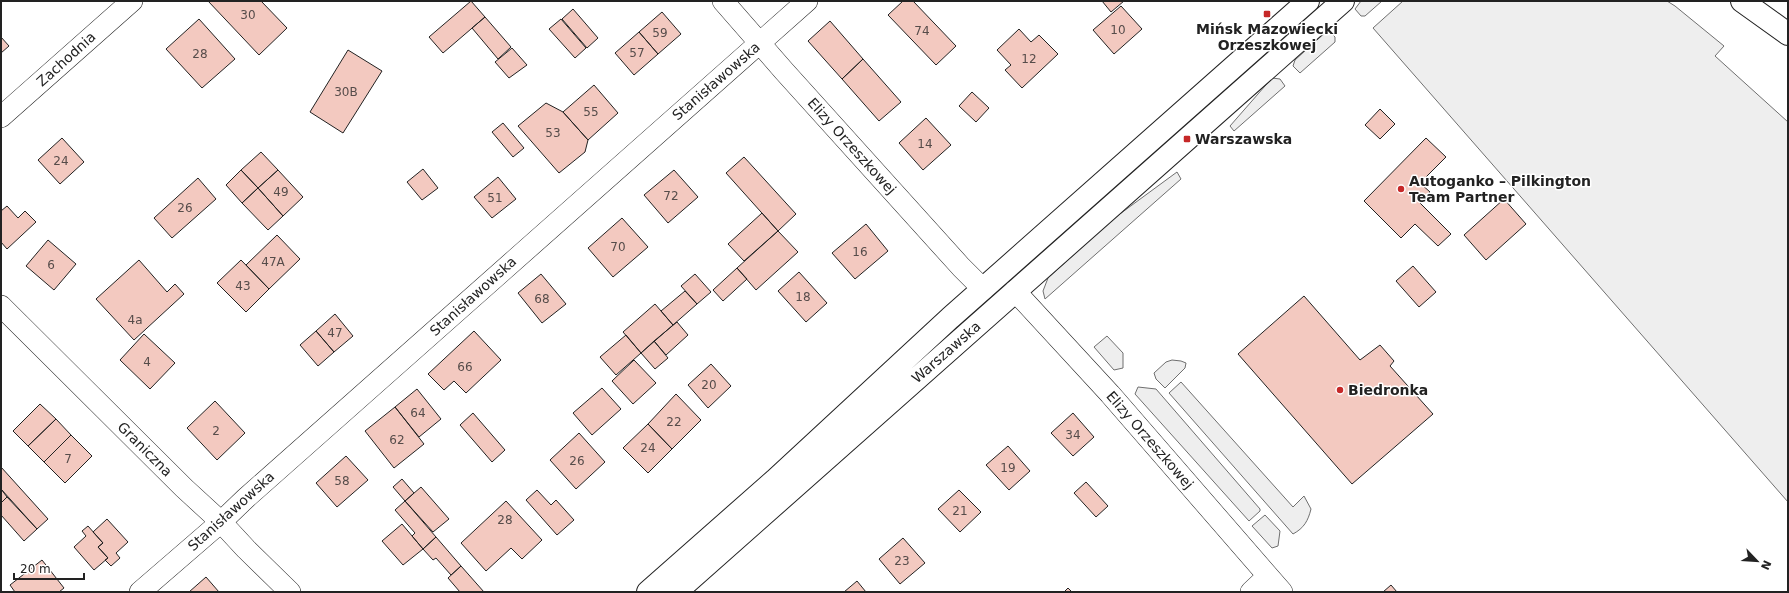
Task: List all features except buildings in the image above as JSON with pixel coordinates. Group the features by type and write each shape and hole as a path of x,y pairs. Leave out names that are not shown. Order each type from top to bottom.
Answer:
{"main road":[{"name":"Warszawska","path":"648,592 775,480 983,289 1308,1"},
{"name":"Warszawska","path":"676,592 1343,1"},
{"path":"1742,1 1788,34"},
{"path":"983,289 1032,275"}],"street":[{"name":"Zachodnia","path":"1,117 132,1"},
{"name":"Elizy Orzeszkowej","path":"723,1 951,256 983,289"},
{"name":"Stanisławowska","path":"140,592 221,522 807,1"},
{"name":"Elizy Orzeszkowej","path":"1014,292 1110,394 1282,592"},
{"name":"Graniczna","path":"1,306 184,488 221,522 290,592"},
{"path":"1251,592 1268,576"}],"shaded area":[{"path":"1361,1 1382,1 1365,16 1361,16 1355,9"},
{"path":"1403,1 1667,1 1724,46 1715,56 1788,122 1788,502 1373,28"},
{"path":"1328,30 1335,37 1335,42 1300,73 1293,66 1295,60"},
{"path":"1272,78 1280,79 1285,86 1234,131 1230,126"},
{"path":"1177,172 1181,179 1045,299 1043,291 1048,278 1113,219"},
{"path":"1107,336 1123,353 1123,368 1114,370 1094,347"},
{"path":"1172,360 1186,363 1185,368 1165,388 1156,379 1154,373 1166,362"},
{"path":"1181,382 1293,507 1304,496 1311,509 1307,521 1303,527 1293,534 1169,393"},
{"path":"1138,387 1156,389 1260,509 1260,511 1249,521 1135,394"},
{"path":"1265,515 1280,531 1278,546 1272,548 1252,526"}],"place":[{"name":"Mińsk Mazowiecki Orzeszkowej","path":"1267,14"},
{"name":"Warszawska","path":"1187,139"},
{"name":"Autoganko – Pilkington Team Partner","path":"1401,189"},
{"name":"Biedronka","path":"1340,390"}]}
